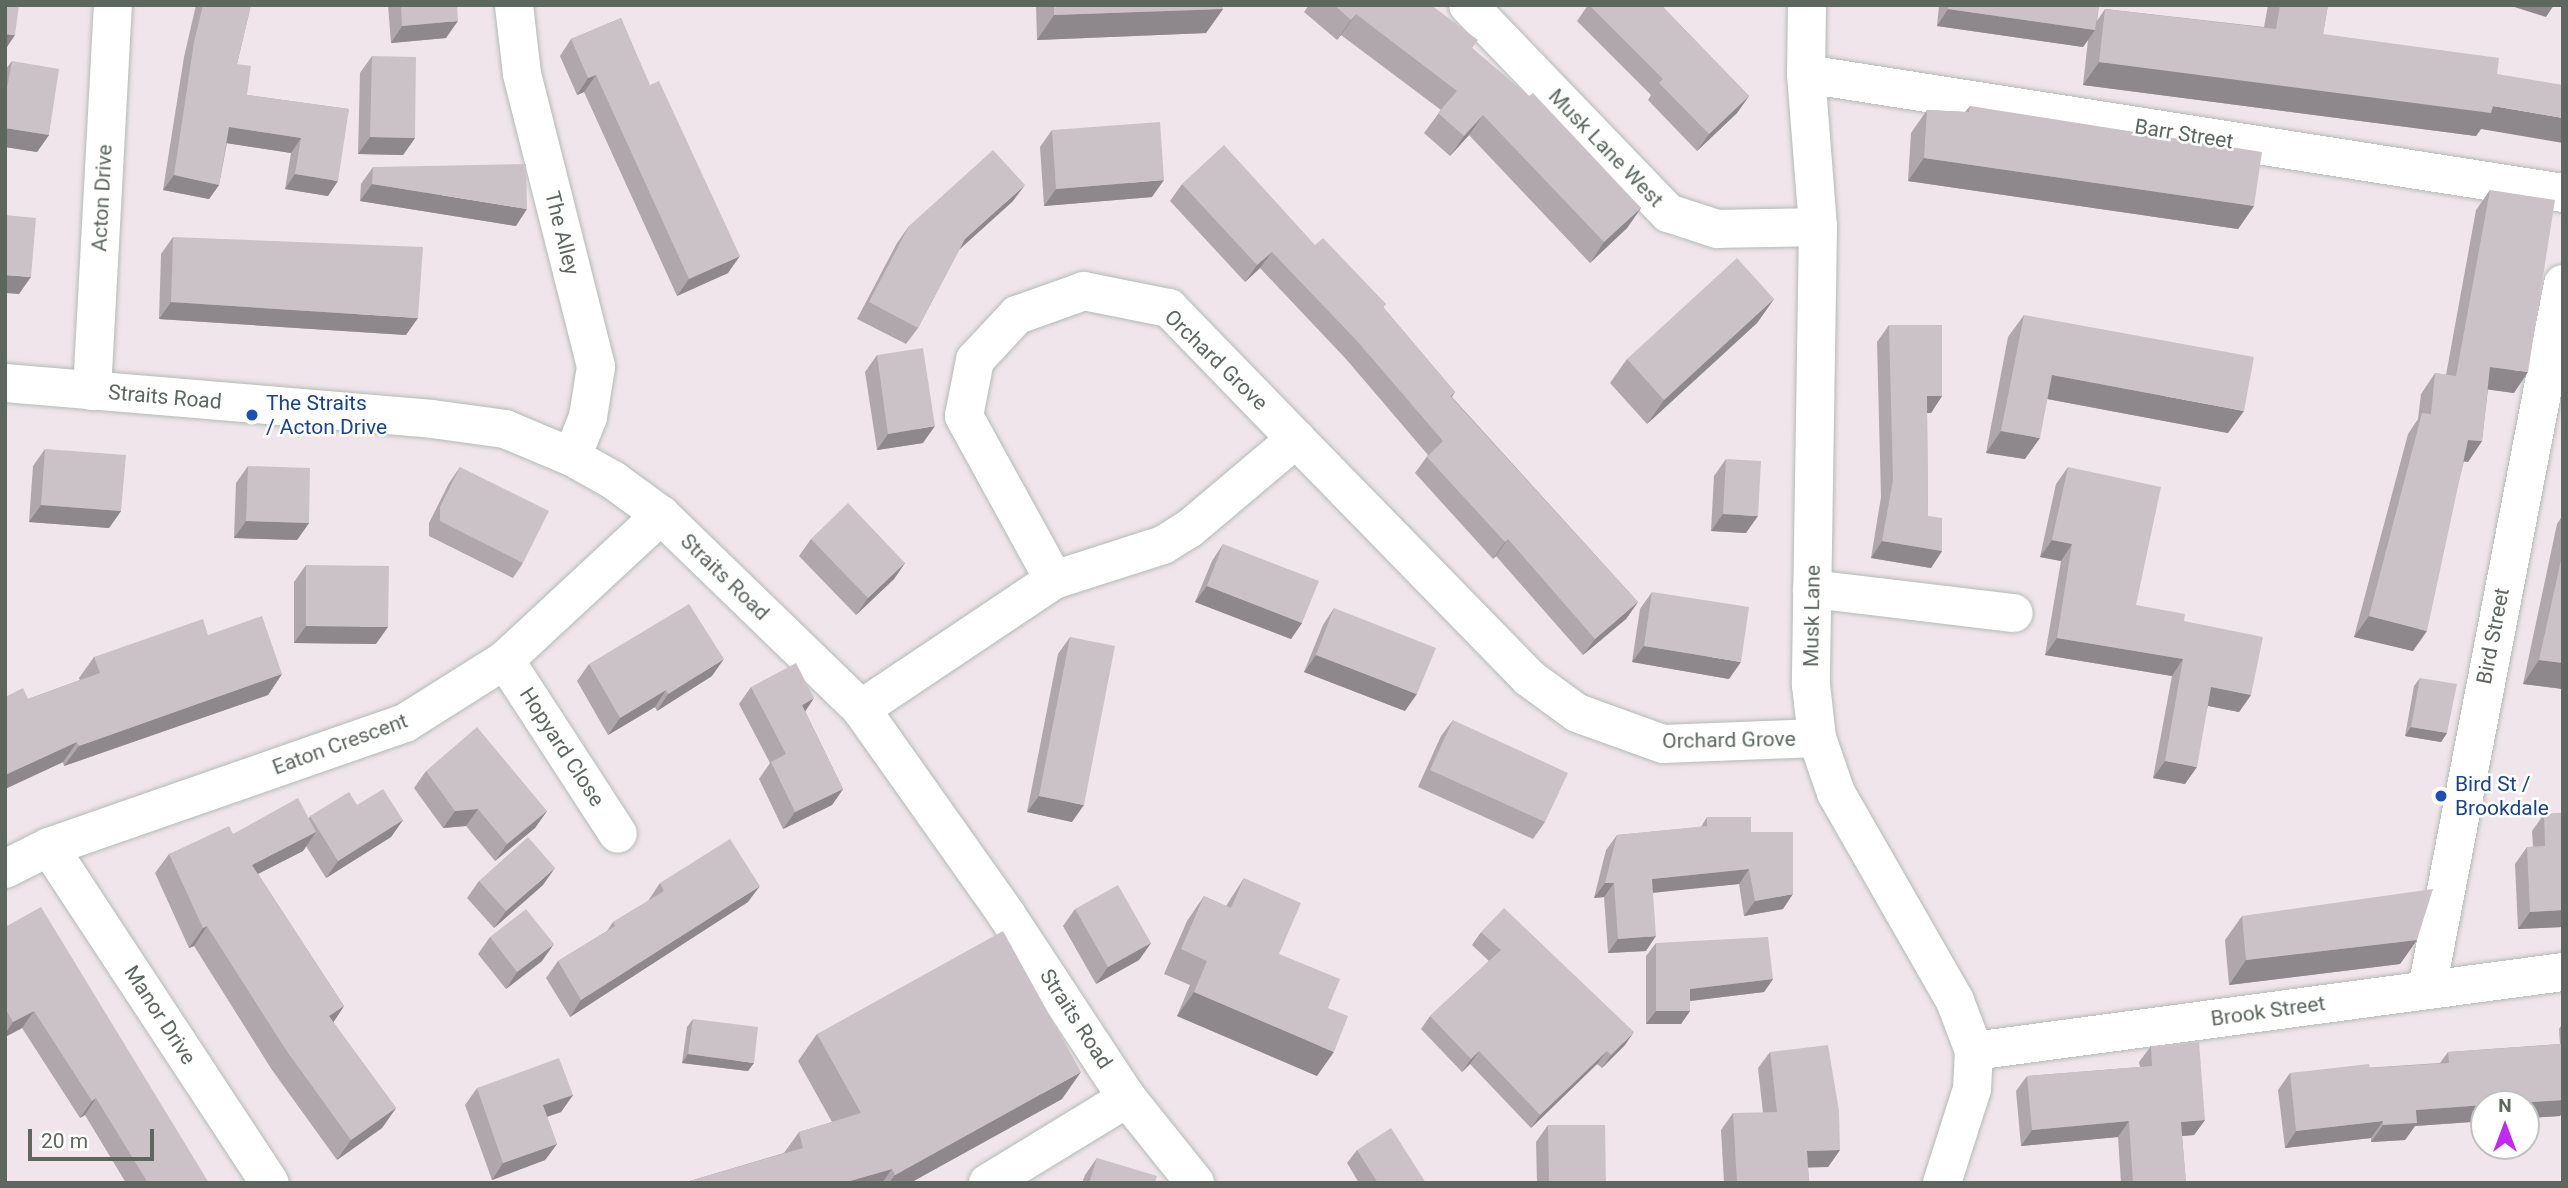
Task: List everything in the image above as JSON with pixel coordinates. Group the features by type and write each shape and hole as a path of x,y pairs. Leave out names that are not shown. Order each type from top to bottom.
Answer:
{"street":[{"name":"Acton Drive","path":"92,391 113,5"},
{"name":"The Alley","path":"514,5 522,74 596,368 588,417 572,457"},
{"name":"Musk Lane West","path":"1468,5 1668,213 1717,229 1818,227"},
{"name":"Musk Lane","path":"1807,5 1806,75 1818,227 1811,685 1817,738 1836,793 1955,1001 1974,1051 1972,1089 1942,1183"},
{"name":"Barr Street","path":"1806,75 2563,193"},
{"name":"Bird Street","path":"2427,989 2554,362 2563,284"},
{"name":"Orchard Grove","path":"1054,580 964,416 975,360 1017,315 1084,291 1168,308 1528,678 1577,713 1662,744 1817,738"},
{"name":"Straits Road","path":"5,383 432,419 505,429 572,457 661,515 861,709 1006,914 1127,1098 1195,1183"},
{"path":"861,709 1054,580 1172,540 1296,439"},
{"name":"Eaton Crescent","path":"5,869 49,847 405,723 505,660 661,515"},
{"path":"1812,589 2014,613"},
{"name":"Hopyard Close","path":"505,660 618,834"},
{"name":"Manor Drive","path":"49,847 270,1183"},
{"name":"Brook Street","path":"1974,1051 2563,972"},
{"path":"989,1183 1127,1098"}],"building":[{"path":"5,5 19,5 15,35 5,34"},
{"path":"203,5 251,5 237,64 251,66 247,95 349,109 338,181 295,174 301,138 229,127 219,185 174,175 194,42"},
{"path":"401,5 457,5 458,21 402,26"},
{"path":"1054,5 1223,5 1223,9 1054,15"},
{"path":"1334,5 1431,5 1478,40 1472,48 1529,96 1533,93 1641,208 1604,242 1483,115 1464,136 1438,113 1457,91 1356,14 1351,20"},
{"path":"1589,5 1661,5 1749,96 1709,134 1659,83 1663,79"},
{"path":"1949,5 2099,5 2095,30 1948,9"},
{"path":"2280,5 2328,5 2323,34 2499,58 2497,74 2563,85 2563,118 2493,106 2491,113 2099,62 2105,9 2276,29"},
{"path":"621,18 650,85 659,81 740,256 689,279 596,75 588,78 571,39"},
{"path":"372,56 416,57 415,138 370,137"},
{"path":"12,61 59,69 49,135 5,128 5,99"},
{"path":"1970,106 2262,152 2254,206 1924,158 1927,110 1969,112"},
{"path":"1160,122 1164,180 1056,189 1052,130"},
{"path":"1224,145 1315,245 1323,238 1386,304 1383,307 1455,392 1450,396 1638,602 1595,639 1508,539 1505,542 1427,457 1443,441 1358,342 1272,252 1257,265 1182,184"},
{"path":"993,150 1025,185 965,239 918,328 869,302 909,226"},
{"path":"526,164 527,209 372,184 373,167"},
{"path":"2490,190 2555,200 2528,372 2490,367 2482,441 2468,440 2427,631 2369,616 2422,413 2431,414 2435,373 2456,376"},
{"path":"5,215 36,218 31,277 5,275"},
{"path":"173,237 423,247 418,318 171,302"},
{"path":"1737,258 1774,299 1664,400 1627,359"},
{"path":"2024,315 2254,357 2244,411 2052,375 2040,438 2001,431"},
{"path":"1889,325 1942,325 1942,396 1927,396 1928,516 1942,518 1942,551 1882,541 1893,480"},
{"path":"923,348 935,426 888,434 877,355"},
{"path":"45,449 126,455 121,511 41,505"},
{"path":"1726,459 1761,461 1758,516 1723,514"},
{"path":"248,466 310,468 309,523 246,521"},
{"path":"460,467 549,511 523,563 440,521 440,507"},
{"path":"2068,467 2161,487 2136,605 2185,614 2184,621 2263,637 2251,695 2211,687 2197,767 2165,761 2183,659 2057,638 2072,544 2052,540"},
{"path":"848,503 905,563 868,598 811,539"},
{"path":"1223,544 1319,581 1302,623 1207,586"},
{"path":"2563,551 2563,663 2539,660"},
{"path":"306,565 389,566 388,627 306,626"},
{"path":"1652,592 1749,607 1741,662 1644,646"},
{"path":"689,604 724,659 668,694 666,690 620,718 589,664"},
{"path":"1334,608 1436,648 1417,694 1316,655"},
{"path":"262,616 282,674 79,746 77,742 5,775 5,697 23,688 28,699 100,673 94,657 203,619 208,635"},
{"path":"1070,637 1115,646 1084,805 1039,796"},
{"path":"796,663 814,698 802,705 843,789 795,812 771,762 786,754 751,687"},
{"path":"2420,678 2457,684 2447,733 2411,727"},
{"path":"1453,720 1568,773 1545,822 1430,770"},
{"path":"477,727 547,811 507,844 478,809 455,811 426,771"},
{"path":"383,789 403,820 338,861 310,816 349,792 357,805"},
{"path":"298,798 316,832 252,865 344,1006 329,1016 396,1108 351,1140 286,1050 207,926 203,928 169,854 229,826 233,834"},
{"path":"2563,813 2563,910 2530,912 2527,847 2545,846 2544,814"},
{"path":"1707,817 1751,817 1751,832 1793,832 1793,894 1755,901 1749,869 1652,879 1656,936 1618,939 1614,883 1605,883 1617,835 1707,826"},
{"path":"528,837 555,868 506,911 479,881"},
{"path":"730,839 760,886 581,1000 558,961 615,926 613,922 664,891 660,883"},
{"path":"1244,878 1301,903 1279,954 1340,979 1328,1008 1348,1016 1334,1052 1194,992 1207,961 1181,949 1204,896 1231,908"},
{"path":"1118,885 1151,943 1108,967 1075,909"},
{"path":"2433,889 2417,940 2246,960 2242,916"},
{"path":"41,907 209,1183 148,1183 96,1098 92,1101 34,1011 13,1022 5,1008 5,927"},
{"path":"1504,908 1634,1032 1611,1055 1607,1051 1540,1115 1479,1051 1471,1059 1430,1016 1501,950 1481,932"},
{"path":"526,909 554,944 517,972 490,937"},
{"path":"1003,931 1081,1072 895,1175 892,1169 843,1183 683,1183 803,1148 799,1132 861,1113 817,1034"},
{"path":"1768,937 1773,979 1690,989 1690,1011 1656,1011 1656,943"},
{"path":"693,1019 758,1027 754,1063 688,1054"},
{"path":"2199,1042 2205,1120 2181,1122 2186,1183 2133,1183 2129,1121 2032,1130 2027,1076 2152,1066 2151,1046"},
{"path":"2563,1044 2563,1100 2540,1101 2540,1090 2470,1090 2470,1106 2416,1110 2417,1123 2383,1125 2383,1121 2296,1131 2290,1073 2369,1064 2370,1068 2449,1063 2448,1052"},
{"path":"1828,1045 1839,1111 1840,1150 1807,1151 1809,1183 1737,1183 1733,1113 1777,1112 1770,1052"},
{"path":"559,1058 573,1095 543,1105 557,1144 503,1163 477,1088"},
{"path":"1548,1125 1605,1125 1606,1183 1549,1183"},
{"path":"1391,1128 1426,1183 1378,1183 1357,1150"},
{"path":"1097,1158 1157,1176 1155,1183 1089,1183"}],"place":[{"name":"The Straits / Acton Drive","path":"252,415"},
{"name":"Bird St / Brookdale","path":"2441,796"}]}
